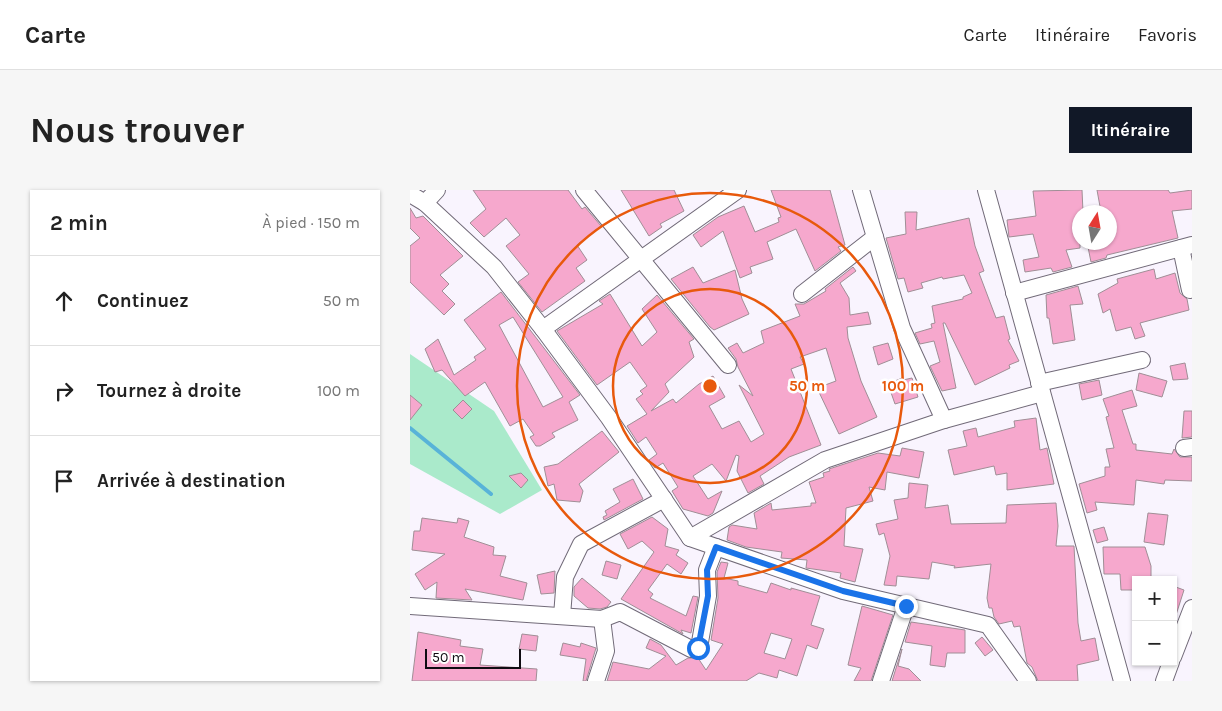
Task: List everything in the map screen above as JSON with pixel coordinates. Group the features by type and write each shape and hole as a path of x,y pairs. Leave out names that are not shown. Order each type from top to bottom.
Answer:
{"street":[{"path":"425,203 437,190"},
{"path":"584,190 728,365"},
{"path":"544,329 738,190"},
{"path":"861,190 902,328 944,420"},
{"path":"986,190 1122,681"},
{"path":"410,194 425,203 494,267 544,329 609,418 690,538 843,591 988,625 1028,681"},
{"path":"802,294 875,237"},
{"path":"1014,293 1187,246 1190,290"},
{"path":"690,538 825,460 1040,388 1142,360"},
{"path":"562,616 565,577 581,544 664,499"},
{"path":"410,606 602,619 620,612 692,649 698,648 708,596 707,570 716,547"},
{"path":"881,681 906,606"},
{"path":"1177,646 1192,608"},
{"path":"596,681 606,651 602,619"},
{"path":"1164,681 1170,666"}],"green space":[{"path":"410,354 494,411 542,490 500,514 410,464"}],"building":[{"path":"473,190 568,190 582,209 585,207 601,226 577,245 587,260 576,268 585,281 542,312 518,282 529,274 506,246 520,235 506,218 484,237 470,223 486,209"},
{"path":"621,190 674,190 684,211 660,224 662,227 649,236"},
{"path":"771,190 830,190 845,245 838,247 841,251 815,271 796,229 767,242 773,259 750,267 752,273 740,278 723,231 701,247 693,235 718,217 744,206 755,232 779,222 778,218 781,217"},
{"path":"1082,190 1083,205 1072,205 1072,249 1066,250 1072,267 1053,272 1051,268 1025,272 1023,260 1039,257 1033,234 1009,237 1007,220 1036,216 1033,191"},
{"path":"1097,190 1168,190 1170,193 1192,190 1192,209 1172,211 1178,238 1107,255 1106,258 1091,262 1089,250 1117,250 1117,205 1100,205"},
{"path":"410,208 416,218 423,216 463,256 440,275 449,284 442,291 455,304 444,315 410,282 410,246 420,238 410,228"},
{"path":"905,212 917,212 916,230 969,218 975,246 984,271 979,273 996,318 1004,316 1010,339 1008,340 1019,361 1009,365 1010,368 975,385 945,323 943,323 956,388 942,391 930,366 940,362 934,341 920,344 915,333 932,328 931,324 935,323 932,306 963,299 963,297 972,293 964,275 943,279 942,277 921,283 923,288 908,292 904,278 898,279 886,238 906,234"},
{"path":"693,267 703,283 735,270 742,299 749,314 714,330 710,327 671,279"},
{"path":"853,267 856,271 840,283 849,298 850,315 868,312 871,324 847,327 848,338 861,381 877,417 839,434 817,388 836,381 826,348 800,357 804,364 791,369 821,445 789,457 760,476 764,484 748,493 737,471 739,456 736,455 726,481 712,464 693,476 708,499 722,491 713,513 708,516 683,509 672,491 678,487 663,463 655,468 649,460 657,454 646,437 638,443 627,426 647,414 636,399 643,394 640,391 647,386 630,362 597,385 557,331 603,304 599,301 610,294 642,346 657,332 642,309 657,295 694,339 689,342 694,357 665,384 669,392 651,411 673,399 676,403 699,384 713,376 725,397 709,406 722,429 739,421 751,442 764,434 739,385 753,396 738,367 736,359 728,348 737,343 743,353 764,343 761,331 800,316 795,304 804,304 826,291 825,289"},
{"path":"1154,269 1156,279 1175,273 1180,293 1187,299 1189,310 1140,323 1145,336 1135,339 1131,327 1116,331 1110,309 1103,313 1098,294 1118,283 1117,279"},
{"path":"1078,286 1083,304 1070,305 1075,340 1053,344 1049,318 1047,318 1046,295"},
{"path":"501,292 580,395 569,402 578,420 552,433 555,437 540,446 536,446 530,437 534,435 523,419 510,426 485,382 465,396 442,370 435,372 425,349 438,339 454,375 476,360 474,357 486,349 464,320","holes":["513,317 563,397 543,407 499,325"]},
{"path":"888,343 893,359 878,365 873,347"},
{"path":"1185,363 1188,379 1173,380 1170,366"},
{"path":"1139,373 1167,381 1162,397 1136,390"},
{"path":"902,378 903,380 912,378 918,397 895,404 888,384"},
{"path":"1099,380 1102,395 1082,400 1079,384"},
{"path":"1132,390 1137,406 1122,410 1133,444 1136,444 1136,450 1172,454 1174,449 1180,457 1192,457 1192,481 1165,480 1164,484 1136,480 1134,505 1095,502 1097,510 1087,513 1079,484 1105,476 1105,467 1110,467 1106,449 1114,448 1106,417 1109,416 1103,399"},
{"path":"410,395 422,405 410,420"},
{"path":"463,400 472,409 462,419 453,410"},
{"path":"1184,411 1192,411 1192,437 1182,438"},
{"path":"1036,418 1040,450 1047,448 1054,484 1007,490 1007,473 996,475 994,466 954,475 948,450 967,446 963,431 976,428 978,437 1015,427 1014,421"},
{"path":"602,431 619,452 579,484 583,491 580,502 557,500 554,484 548,486 544,467 558,464"},
{"path":"902,448 924,452 919,478 887,472 885,490 869,487 873,501 846,508 844,546 863,549 855,582 840,578 841,573 806,568 807,560 781,558 782,552 746,547 727,540 729,527 732,525 757,529 754,513 771,503 772,510 811,506 811,503 816,503 809,482 824,477 823,473 830,471 829,469 878,453 900,456"},
{"path":"521,473 528,480 521,488 509,476"},
{"path":"633,479 643,499 604,520 603,517 607,515 605,511 620,502 613,489"},
{"path":"909,483 928,485 925,508 948,505 951,524 1006,523 1007,505 1056,503 1058,526 1056,546 1074,546 1078,623 1081,641 1095,638 1099,660 1077,665 1078,681 1038,681 1032,667 1027,663 1020,626 1014,627 1012,621 999,624 994,617 992,608 989,608 987,598 991,564 954,568 955,566 932,562 929,579 897,576 896,586 884,585 890,556 884,533 879,535 876,524 898,519 894,500 908,498"},
{"path":"1148,513 1168,515 1164,545 1144,542"},
{"path":"652,517 668,529 665,546 679,550 676,555 688,563 681,574 667,564 648,590 653,594 650,598 686,616 693,596 698,597 691,633 681,630 683,634 621,599 654,552 642,541 628,549 620,534"},
{"path":"422,518 457,523 458,518 469,521 464,537 494,547 493,555 506,556 500,576 527,583 523,600 465,589 472,600 436,598 437,582 425,590 415,574 445,554 412,550 414,531 420,531"},
{"path":"1104,527 1108,540 1097,543 1093,530"},
{"path":"1103,547 1145,547 1151,566 1151,576 1132,576 1132,590 1121,590 1120,574 1104,574"},
{"path":"606,561 621,565 617,579 602,575"},
{"path":"721,562 728,563 724,578 738,581 738,585 767,593 771,583 791,590 791,588 820,596 811,625 824,629 817,649 807,645 797,676 779,670 777,678 759,673 746,681 607,681 613,662 649,669 666,656 646,648 650,639 661,645 676,665 688,658 698,658 706,670 723,644 711,640 718,598 717,572","holes":["771,633 792,639 785,659 764,653"]},
{"path":"555,571 554,593 541,594 537,575"},
{"path":"582,578 611,602 607,607 600,609 588,608 574,596 574,587"},
{"path":"1177,587 1184,590 1177,612"},
{"path":"862,606 893,615 871,681 854,681 861,668 848,665"},
{"path":"911,622 965,630 965,653 947,653 945,667 930,665 932,646 905,642"},
{"path":"418,632 461,640 460,646 483,649 480,665 537,669 536,681 412,681"},
{"path":"522,634 538,636 536,651 519,649"},
{"path":"982,637 993,650 985,656 975,643"},
{"path":"563,643 580,647 581,643 596,648 586,681 583,681 586,659 560,655"},
{"path":"902,649 898,666 909,669 921,681 892,681"}],"waterway":[{"path":"410,428 491,494"}],"route":[{"path":"698,648 708,596 707,570 716,547 843,591 906,606"}]}
